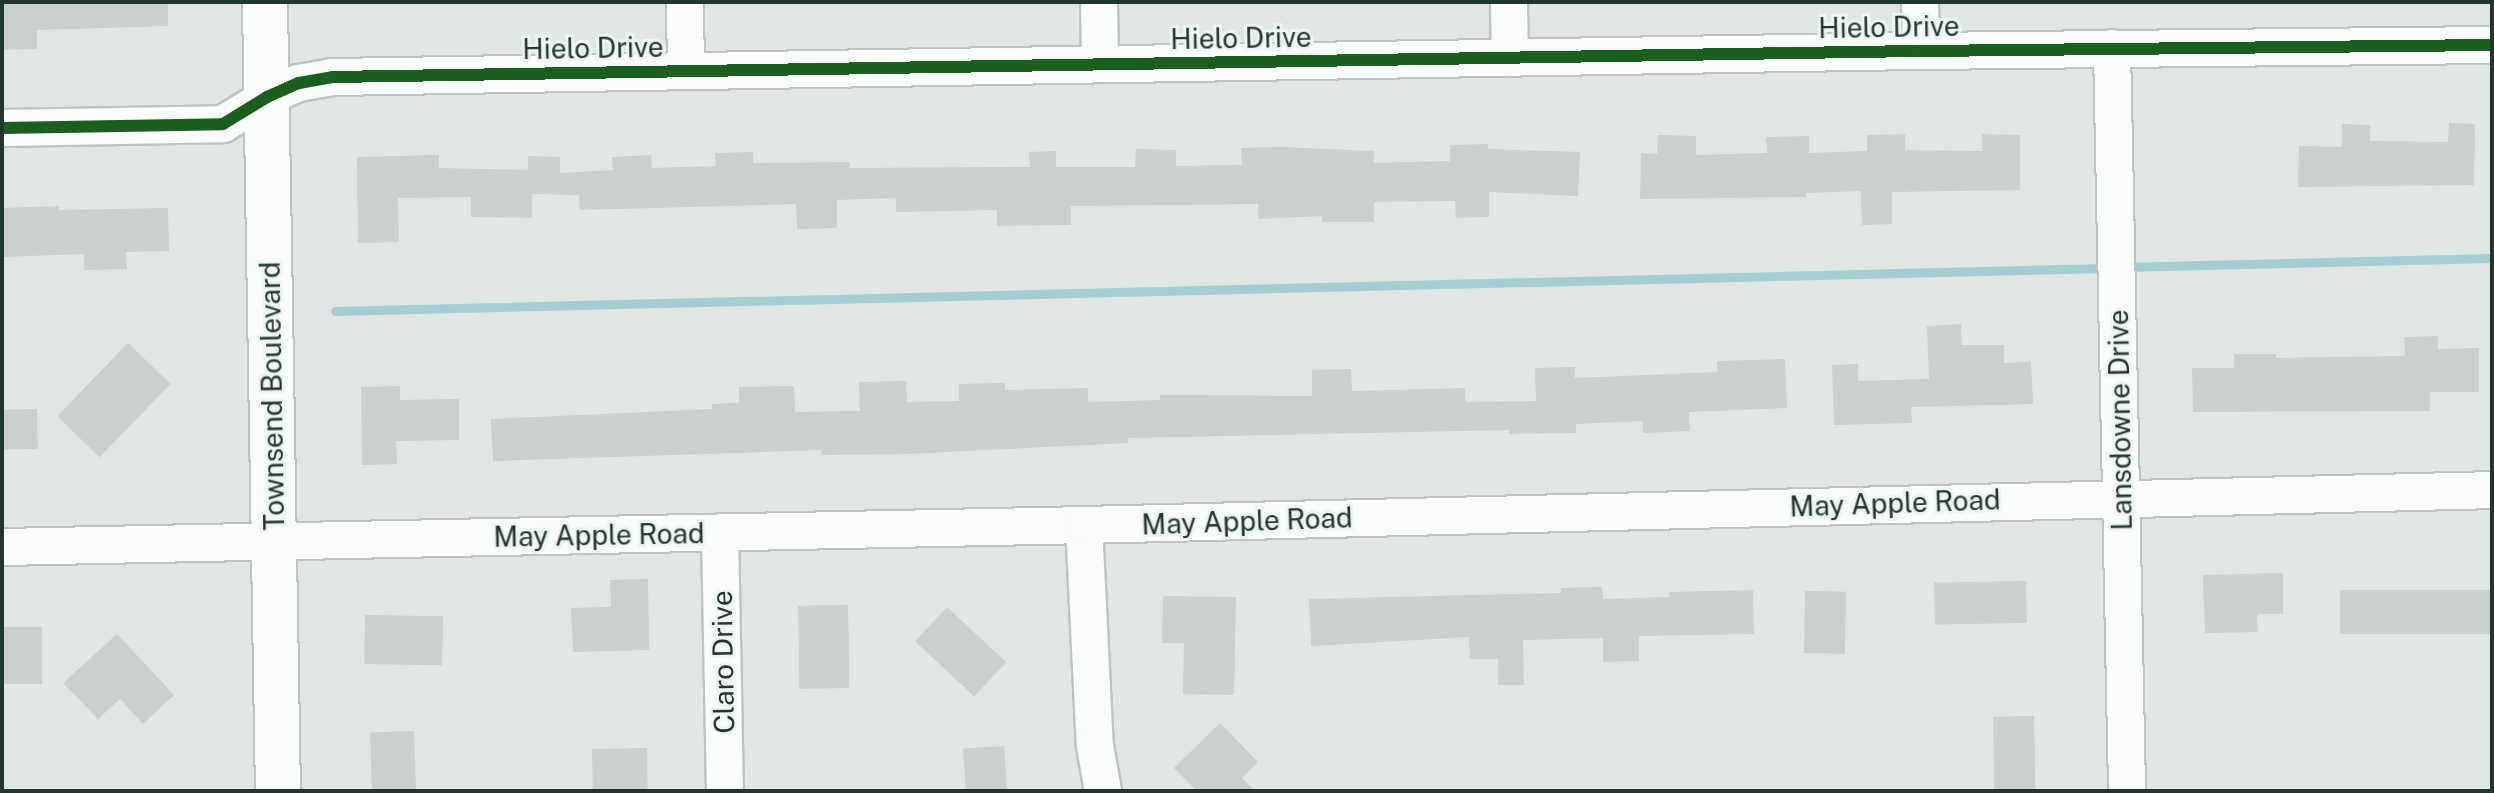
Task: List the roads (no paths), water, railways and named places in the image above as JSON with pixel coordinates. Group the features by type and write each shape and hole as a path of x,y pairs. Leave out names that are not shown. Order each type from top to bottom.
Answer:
{"street":[{"name":"Townsend Boulevard","path":"265,2 278,791"},
{"path":"685,2 686,70"},
{"path":"1099,2 1100,64"},
{"path":"1509,2 1510,58"},
{"path":"1920,2 1921,51"},
{"name":"Hielo Drive","path":"2,128 223,124 267,97 299,83 332,77 2112,48 2492,45"},
{"name":"Lansdowne Drive","path":"2112,48 2127,791"},
{"name":"May Apple Road","path":"2,547 1084,525 2492,490"},
{"path":"1084,525 1095,746 1103,791"},
{"name":"Claro Drive","path":"720,533 725,791"}],"waterway":[{"path":"2122,267 2492,258"},
{"path":"335,311 2107,268"}]}
